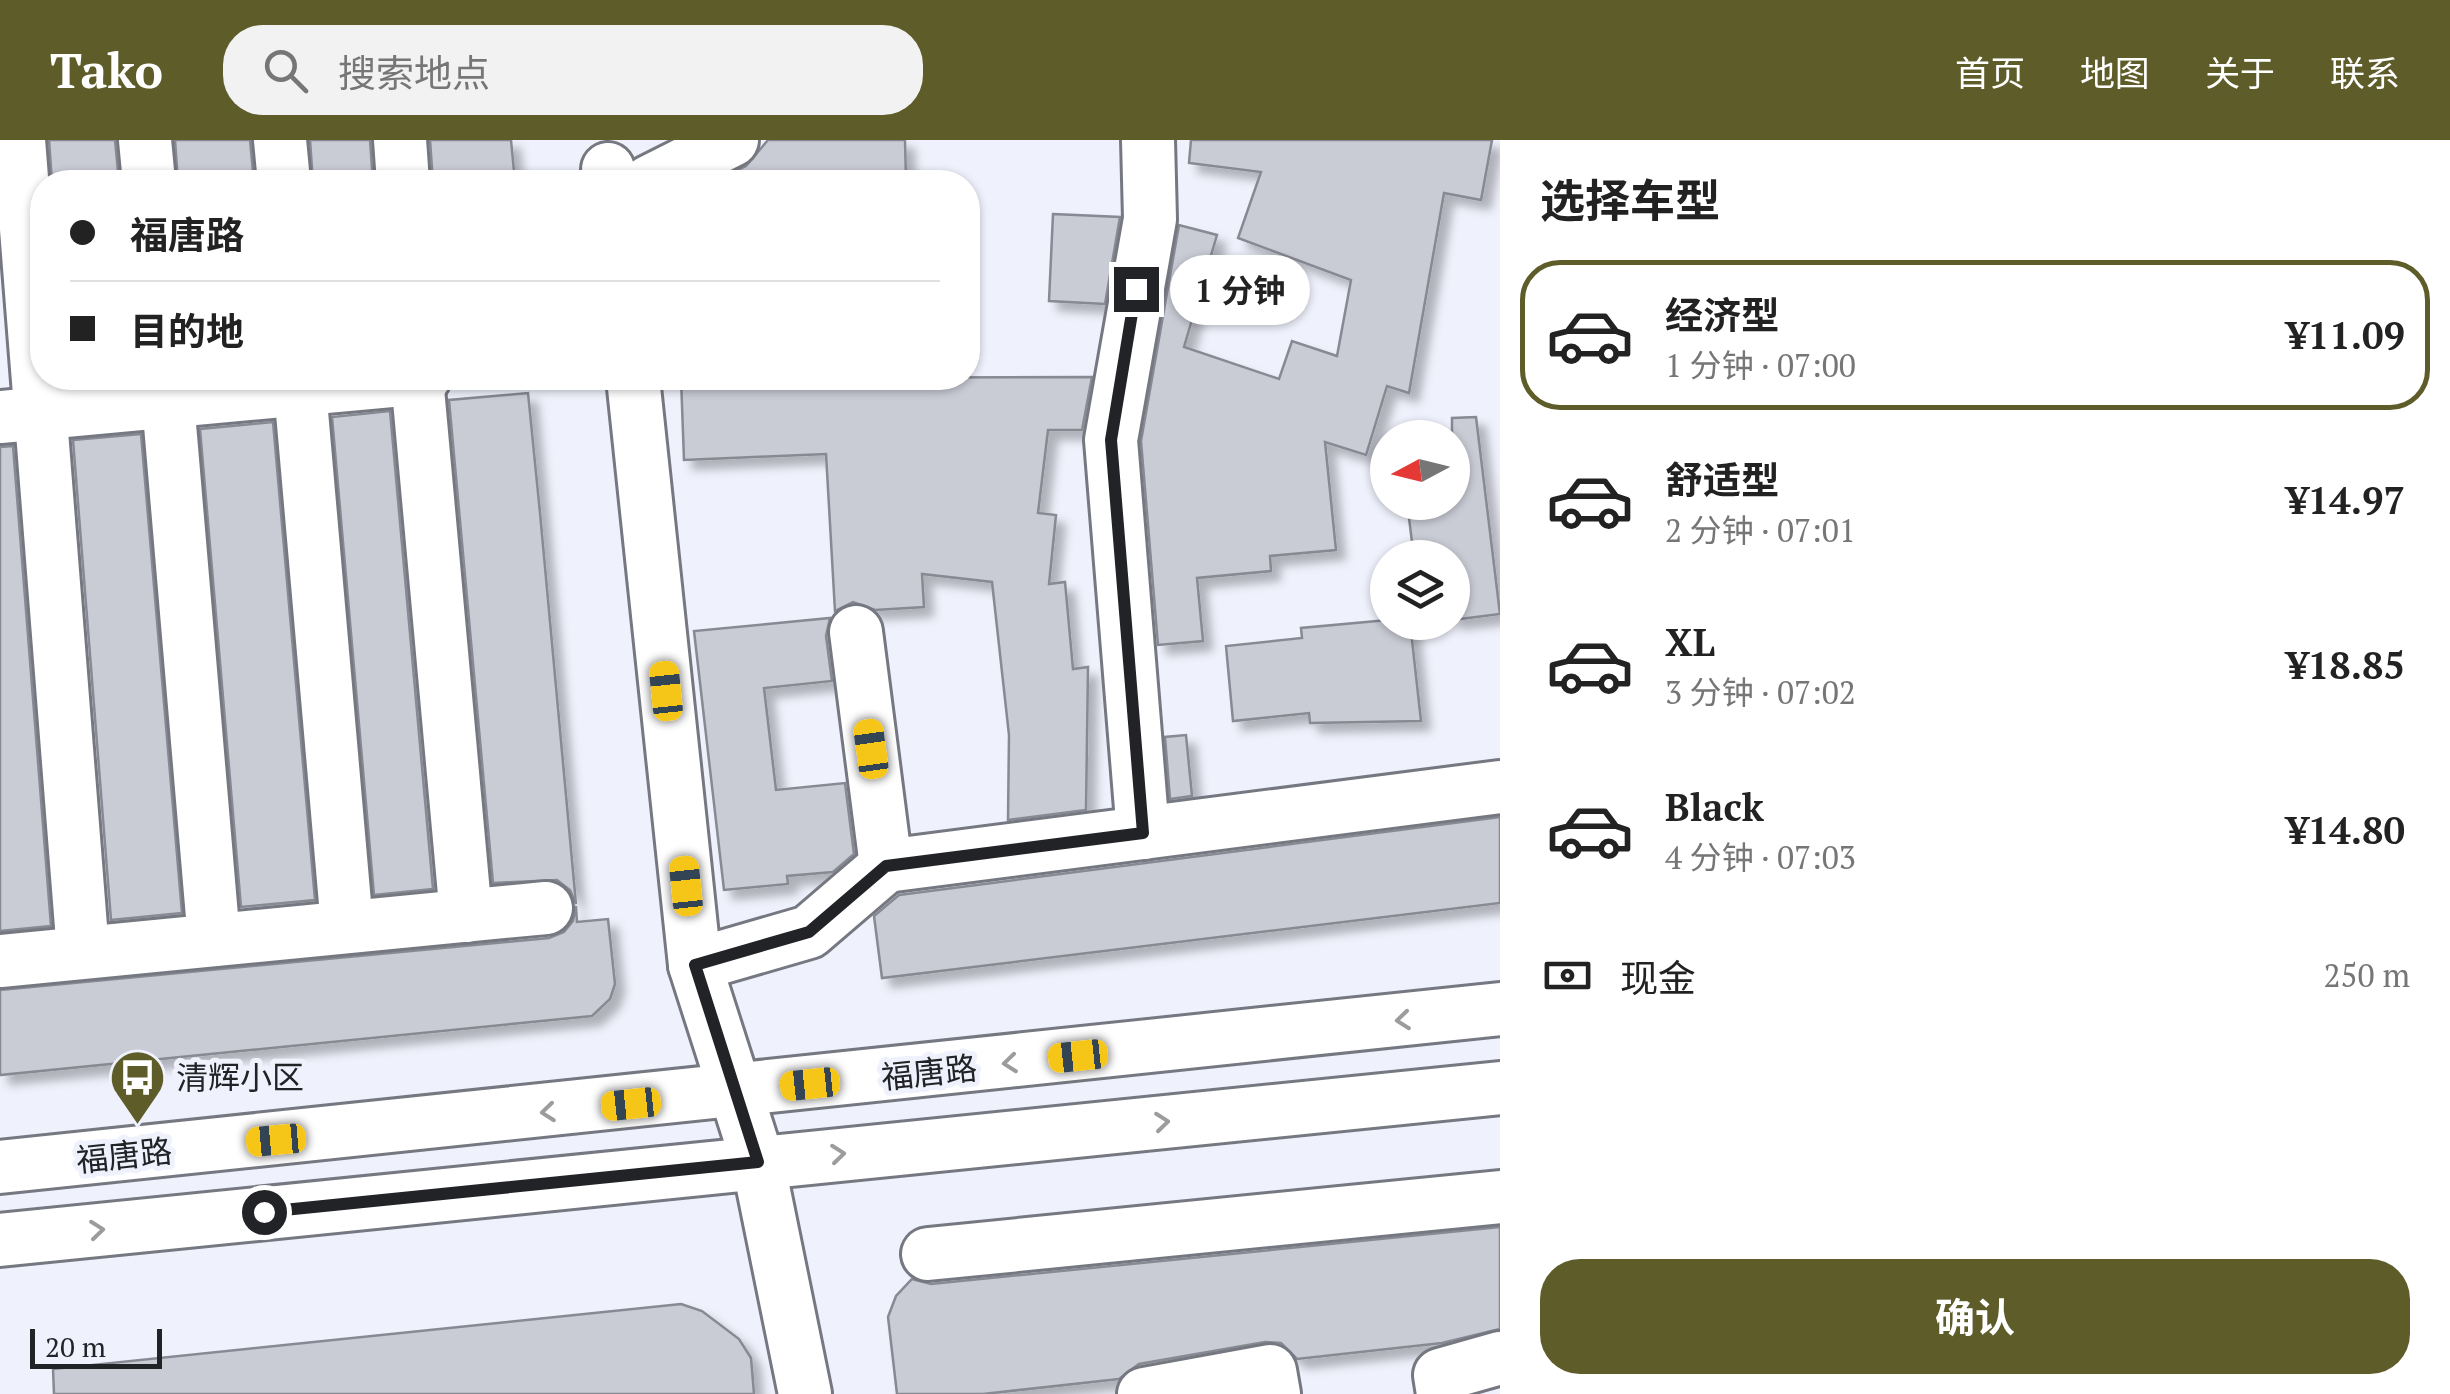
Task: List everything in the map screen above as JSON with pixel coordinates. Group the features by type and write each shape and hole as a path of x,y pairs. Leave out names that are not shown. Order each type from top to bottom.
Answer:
{"street":[{"path":"18,140 20,415 83,952"},
{"path":"145,140 148,170"},
{"path":"280,140 283,170"},
{"path":"400,140 403,170"},
{"path":"645,170 732,140"},
{"path":"1143,833 1111,440 1150,220 1148,140"},
{"path":"20,415 161,390"},
{"path":"167,390 214,940"},
{"path":"300,390 347,926"},
{"path":"421,390 466,916"},
{"path":"634,390 695,965 758,1162 804,1394"},
{"path":"856,632 886,866"},
{"path":"695,965 809,932 886,866 1500,787"},
{"path":"0,961 546,908"},
{"name":"福唐路","path":"0,1167 1500,1009"},
{"path":"0,1240 1500,1088"},
{"path":"928,1254 1500,1197"},
{"path":"1444,1394 1440,1374 1500,1358"},
{"path":"1144,1394 1270,1371 1274,1394"}],"building":[{"path":"49,140 115,140 118,170 51,170"},
{"path":"175,140 250,140 253,170 177,170"},
{"path":"310,140 370,140 372,170 312,170"},
{"path":"430,140 511,140 514,170 432,170"},
{"path":"768,140 905,140 906,170 738,170"},
{"path":"1191,140 1492,140 1481,200 1444,193 1409,393 1387,386 1377,420 1370,420 1366,455 1325,442 1336,550 1270,556 1271,571 1197,578 1203,641 1158,645 1141,441 1179,225 1217,235 1184,347 1279,379 1292,341 1337,356 1351,280 1238,238 1261,172 1189,163"},
{"path":"1053,214 1120,217 1105,304 1049,301"},
{"path":"980,377 1092,377 1082,430 1048,430 1038,513 1056,515 1049,584 1065,582 1073,669 1088,667 1086,810 1008,820 1009,735 992,582 922,574 924,607 875,610 853,602 835,611 826,454 684,460 681,390 980,390"},
{"path":"528,393 576,904 570,890 557,880 493,883 449,400"},
{"path":"390,411 433,889 374,895 332,417"},
{"path":"1476,417 1500,614 1470,618 1470,540 1412,540 1409,520 1470,520 1470,420 1452,418"},
{"path":"273,422 315,900 241,907 200,429"},
{"path":"141,434 182,913 111,920 73,440"},
{"path":"13,446 51,926 0,931 0,447"},
{"path":"830,618 826,636 832,681 764,688 776,790 845,783 854,854 833,872 787,876 788,884 724,890 694,631"},
{"path":"1370,622 1370,640 1412,640 1421,721 1310,723 1309,713 1233,721 1226,646 1302,638 1301,628"},
{"path":"1186,735 1192,796 1170,799 1165,737"},
{"path":"1500,817 1500,903 882,978 874,916 899,895"},
{"path":"576,906 577,922 608,919 615,984 610,999 592,1016 0,1075 0,990 549,938 564,932 573,921"},
{"path":"1500,1227 1500,1329 1442,1343 1297,1359 1281,1343 1265,1342 1139,1364 1119,1379 983,1394 897,1394 888,1317 896,1296 912,1279 931,1284"},
{"path":"681,1304 702,1311 739,1339 751,1358 754,1394 54,1394 53,1369"}],"place":[{"name":"清辉小区","path":"137,1126"}],"route":[{"path":"264,1212 758,1162 695,965 809,932 886,866 1143,833 1111,440 1136,289"}]}
